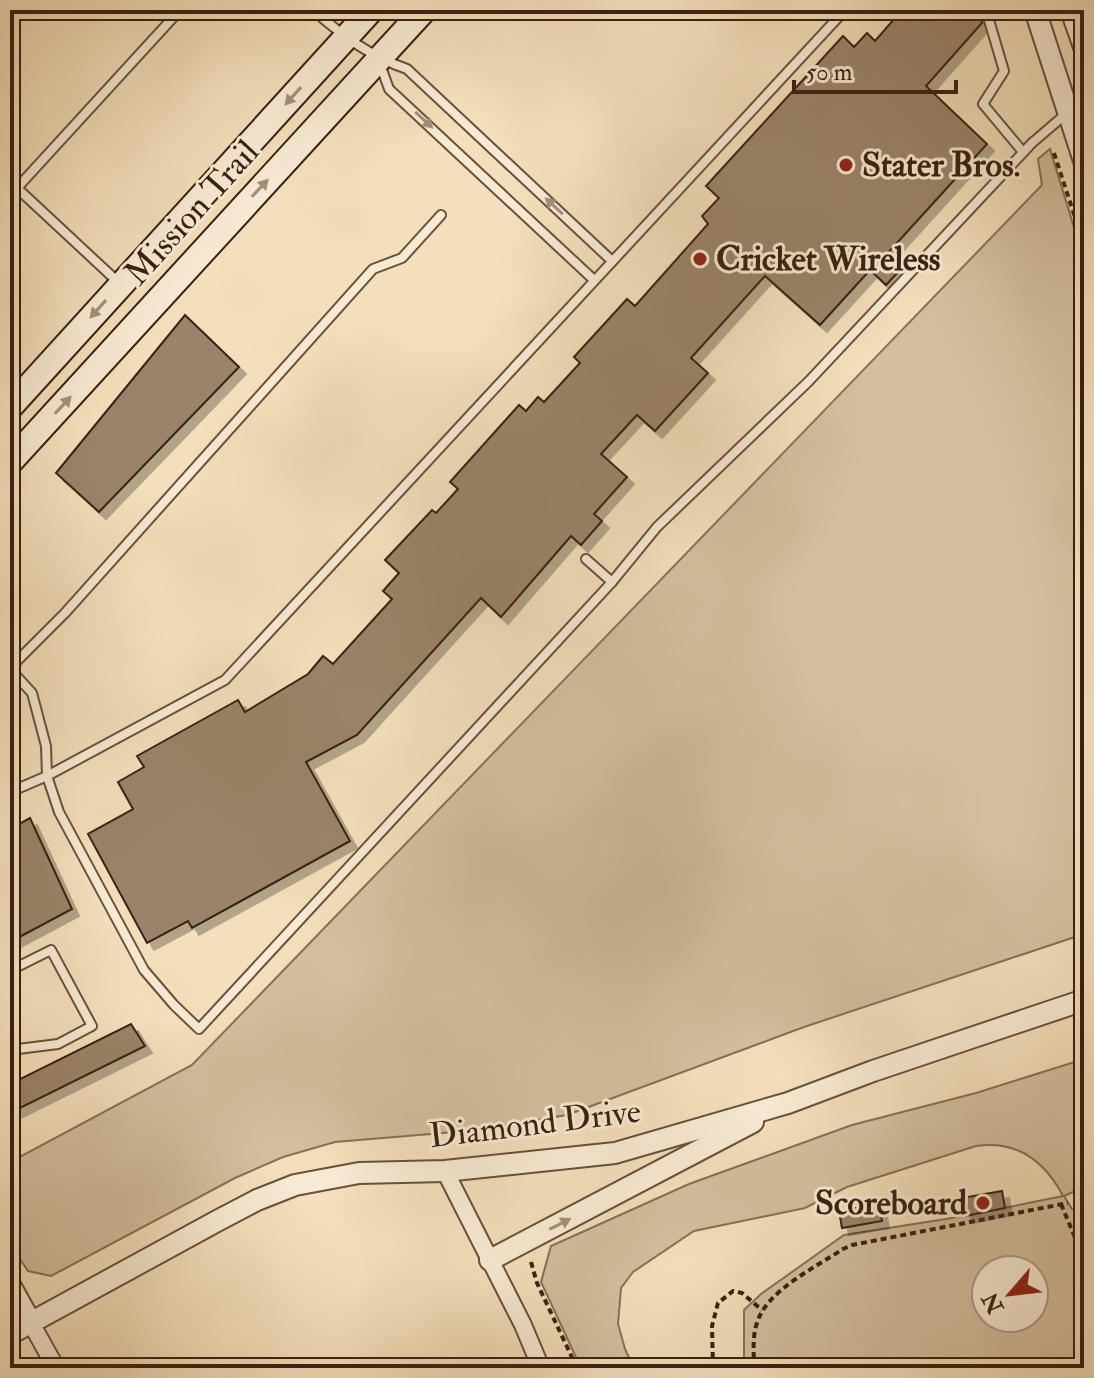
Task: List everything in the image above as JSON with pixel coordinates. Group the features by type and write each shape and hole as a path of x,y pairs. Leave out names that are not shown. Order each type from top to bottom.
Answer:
{"main road":[{"name":"Mission Trail","path":"10,407 371,10"},
{"name":"Mission Trail","path":"10,462 424,10"}],"street":[{"path":"1035,10 1084,161"},
{"path":"1071,10 1084,47"},
{"name":"Diamond Drive","path":"10,1334 230,1214 295,1185 359,1173 445,1171 615,1153 788,1103 1084,1000"},
{"path":"490,1260 788,1103"},
{"path":"445,1171 523,1325 541,1368"},
{"path":"10,1285 56,1368"}],"lane":[{"path":"121,284 13,192 180,10"},
{"path":"313,10 345,39 379,59 407,69 611,260"},
{"path":"10,792 47,776 225,680 845,10"},
{"path":"986,10 1004,71 983,104 1023,152"},
{"path":"379,59 389,89 594,280"},
{"path":"441,215 402,258 373,269 65,613 10,669 32,693 46,746 47,776 59,812 144,970 199,1029 612,582 657,527 809,381 1023,152 1068,113"},
{"path":"586,559 612,582"},
{"path":"10,974 17,967 51,950 92,1026 58,1044 18,1049 10,1053"}],"path":[{"path":"1054,153 1084,245"},
{"path":"754,1368 756,1325 762,1310 782,1291 852,1245 1068,1203"},
{"path":"1061,1204 1084,1259"},
{"path":"531,1260 537,1283 577,1368"},
{"path":"713,1368 712,1326 718,1303 733,1291 742,1293 762,1310"}],"shaded area":[{"path":"1050,149 1084,260 1084,934 804,1027 567,1115 467,1131 335,1142 283,1157 235,1178 51,1276 28,1271 10,1244 10,1162 192,1065 1042,185 1038,159"},
{"path":"1084,1059 1084,1187 1064,1196 1072,1209 1084,1204 1084,1368 744,1368 744,1310 761,1294 844,1235 965,1216 1063,1196 1047,1172 1028,1155 1004,1146 991,1145 976,1146 847,1187 805,1208 694,1231 633,1272 621,1288 618,1324 634,1368 581,1368 541,1282 551,1246 689,1184 852,1125 976,1093"}],"building":[{"path":"902,10 973,10 981,18 982,23 926,86 987,144 886,255 901,269 886,285 870,270 820,325 765,276 691,358 708,373 655,431 637,415 601,454 627,477 594,514 602,521 581,545 571,536 501,617 481,598 357,735 306,762 350,841 192,928 188,921 147,943 88,834 133,809 118,782 144,767 137,756 238,700 245,712 308,674 323,656 333,664 392,599 383,591 399,573 385,560 432,510 436,513 458,489 450,482 519,405 526,411 538,397 544,402 580,363 574,357 627,299 635,306 708,224 702,216 719,198 706,186 843,36 854,47 867,33 875,41"},
{"path":"185,315 239,367 99,512 56,473"},
{"path":"30,818 72,909 10,942 10,829"},
{"path":"131,1024 145,1046 10,1113 10,1084"},
{"name":"Scoreboard","path":"1002,1191 1005,1208 965,1216 962,1198"},
{"path":"879,1204 882,1221 842,1228 839,1211"}],"place":[{"name":"Stater Bros.","path":"846,165"},
{"name":"Cricket Wireless","path":"700,259"},
{"name":"Scoreboard","path":"983,1203"}]}
